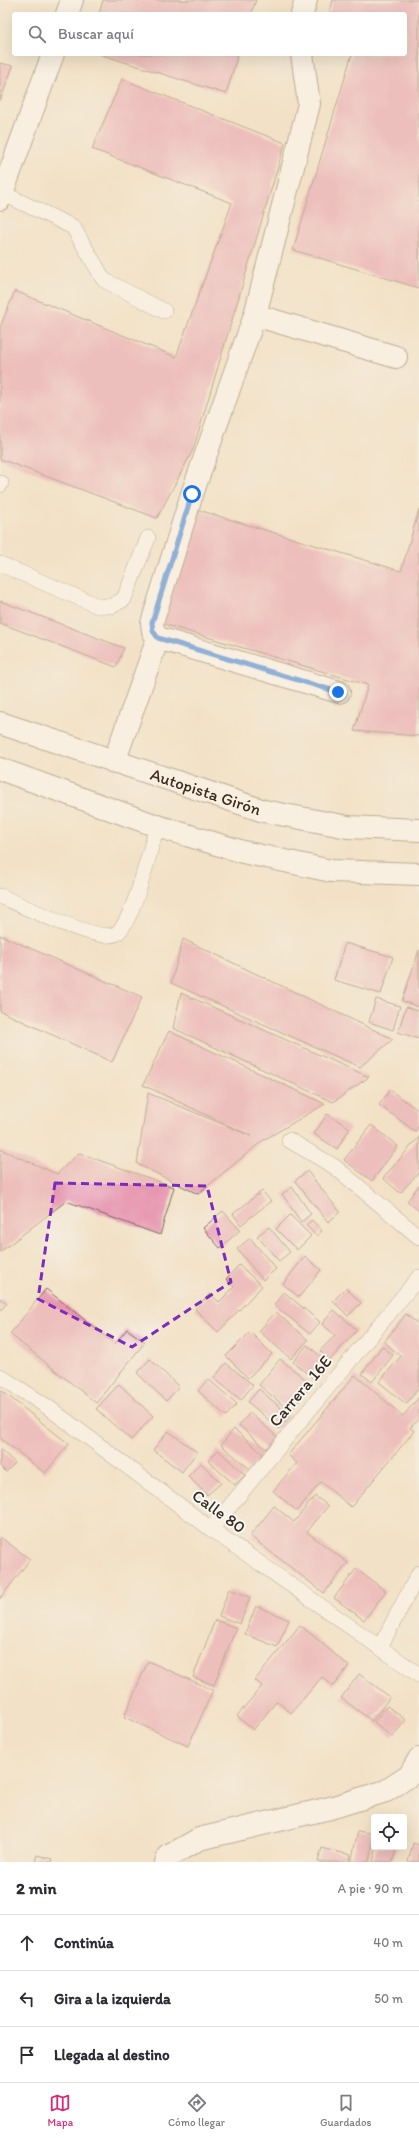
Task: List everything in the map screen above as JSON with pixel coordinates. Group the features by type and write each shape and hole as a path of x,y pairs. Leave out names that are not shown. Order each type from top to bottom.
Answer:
{"main road":[{"path":"68,12 72,0"},
{"path":"303,12 306,0"},
{"path":"1,196 52,56"},
{"path":"302,56 309,104 255,315 192,494 152,623 153,631 158,638 338,692"},
{"path":"255,315 396,357"},
{"path":"114,762 158,638"},
{"name":"Autopista Girón","path":"0,723 264,812 348,827 419,830"},
{"path":"0,769 157,826 243,852 331,871 419,874"},
{"path":"166,1862 169,1856 199,1839 330,1808 386,1791 409,1776 419,1759"}],"lane":[{"path":"1,196 73,227 104,280 164,312"},
{"path":"0,564 98,606 112,606 124,599 148,538"},
{"path":"0,896 92,934 108,936 117,933 132,909 157,826"},
{"path":"288,1140 335,1167 419,1237"},
{"name":"Carrera 16E","path":"211,1529 419,1277"},
{"name":"Calle 80","path":"0,1376 49,1408 211,1529 419,1675"},
{"path":"380,1647 419,1573"}],"highlighted area":[{"path":"55,1183 207,1186 231,1282 132,1347 38,1299"}],"building":[{"path":"103,0 256,0 252,12 100,12"},
{"path":"333,0 419,0 419,288 293,250 351,56 407,56 407,12 330,12"},
{"path":"105,56 237,56 226,94"},
{"path":"0,63 13,66 0,101"},
{"path":"122,79 285,143 193,450 157,518 0,459 0,327 15,291 176,357 232,203 92,149"},
{"path":"195,509 401,571 419,510 419,736 354,731 368,685 163,624"},
{"path":"0,601 124,648 116,667 0,623"},
{"path":"0,935 142,997 112,1062 0,1011"},
{"path":"183,939 393,1039 360,1067 171,983"},
{"path":"345,943 393,957 381,994 334,980"},
{"path":"419,950 419,1007 402,1001"},
{"path":"181,993 369,1077 333,1102 173,1028"},
{"path":"376,999 400,1006 393,1030 369,1022"},
{"path":"406,1007 419,1011 419,1039 398,1032"},
{"path":"169,1031 325,1104 262,1141 198,1194 137,1164 148,1093 251,1136 143,1085"},
{"path":"390,1090 419,1111 419,1126 415,1131 379,1105"},
{"path":"327,1114 350,1128 337,1149 314,1134"},
{"path":"371,1125 398,1146 372,1181 344,1160"},
{"path":"419,1137 419,1172 400,1193 383,1178"},
{"path":"0,1149 57,1174 79,1153 174,1187 160,1235 66,1201 0,1252"},
{"path":"307,1171 340,1212 328,1222 295,1181"},
{"path":"419,1185 419,1211 407,1201"},
{"path":"292,1187 311,1214 301,1222 282,1194"},
{"path":"262,1191 271,1201 241,1225 233,1214"},
{"path":"223,1211 240,1230 220,1248 203,1228"},
{"path":"290,1215 311,1236 297,1250 276,1229"},
{"path":"312,1220 322,1231 316,1236 306,1225"},
{"path":"269,1227 290,1252 279,1261 257,1236"},
{"path":"250,1238 276,1269 263,1280 237,1249"},
{"path":"305,1256 321,1270 299,1297 283,1284"},
{"path":"239,1265 262,1286 218,1332 195,1309 210,1294 219,1302 234,1287 226,1279"},
{"path":"346,1288 361,1303 348,1316 333,1301"},
{"path":"46,1289 115,1344 127,1329 145,1342 96,1403 10,1334"},
{"path":"284,1292 320,1322 310,1334 274,1305"},
{"path":"0,1298 7,1303 0,1311"},
{"path":"334,1310 357,1330 330,1360 320,1351 335,1335 322,1324"},
{"path":"276,1312 308,1340 291,1359 259,1331"},
{"path":"406,1314 419,1325 419,1388 406,1404 379,1382 401,1356 384,1342"},
{"path":"250,1332 272,1354 248,1378 226,1356"},
{"path":"307,1345 329,1363 315,1380 293,1362"},
{"path":"382,1346 393,1355 372,1382 362,1374"},
{"path":"150,1359 179,1387 166,1401 137,1373"},
{"path":"280,1359 312,1385 290,1411 259,1385"},
{"path":"226,1363 253,1385 241,1400 214,1378"},
{"path":"355,1375 403,1416 419,1397 419,1418 410,1428 414,1431 351,1507 321,1482 297,1511 273,1491 297,1463 288,1455"},
{"path":"208,1379 237,1404 226,1416 198,1391"},
{"path":"119,1384 153,1416 131,1440 96,1409"},
{"path":"259,1389 290,1416 279,1429 248,1402"},
{"path":"2,1391 69,1444 45,1473 0,1438 0,1393"},
{"path":"250,1413 277,1437 266,1449 239,1425"},
{"path":"234,1429 263,1454 250,1469 221,1445"},
{"path":"168,1431 197,1452 182,1472 153,1450"},
{"path":"0,1449 15,1463 6,1472 0,1466"},
{"path":"218,1450 245,1475 235,1485 208,1461"},
{"path":"201,1463 221,1483 207,1495 188,1476"},
{"path":"315,1496 328,1506 307,1532 348,1563 324,1593 250,1536 274,1506 294,1522"},
{"path":"0,1537 30,1559 0,1599"},
{"path":"356,1569 386,1591 364,1620 334,1598"},
{"path":"229,1589 250,1597 240,1624 219,1616"},
{"path":"256,1606 289,1620 277,1647 245,1634"},
{"path":"215,1620 236,1628 214,1685 193,1677"},
{"path":"300,1625 349,1666 333,1686 322,1677 291,1713 277,1701 253,1730 237,1716 262,1686 255,1680"},
{"path":"148,1661 213,1690 188,1746 124,1717"},
{"path":"359,1674 390,1697 372,1721 341,1698"},
{"path":"387,1706 406,1720 392,1737 374,1722"},
{"path":"358,1831 371,1833 371,1850 369,1862 351,1862"},
{"path":"413,1843 419,1845 419,1862 408,1862"},
{"path":"322,1848 351,1855 349,1862 318,1862"},
{"path":"376,1850 396,1850 392,1862 373,1862"},
{"path":"37,1855 53,1859 52,1862 35,1862"}],"route":[{"path":"192,494 152,623 153,631 158,638 338,692"}]}
